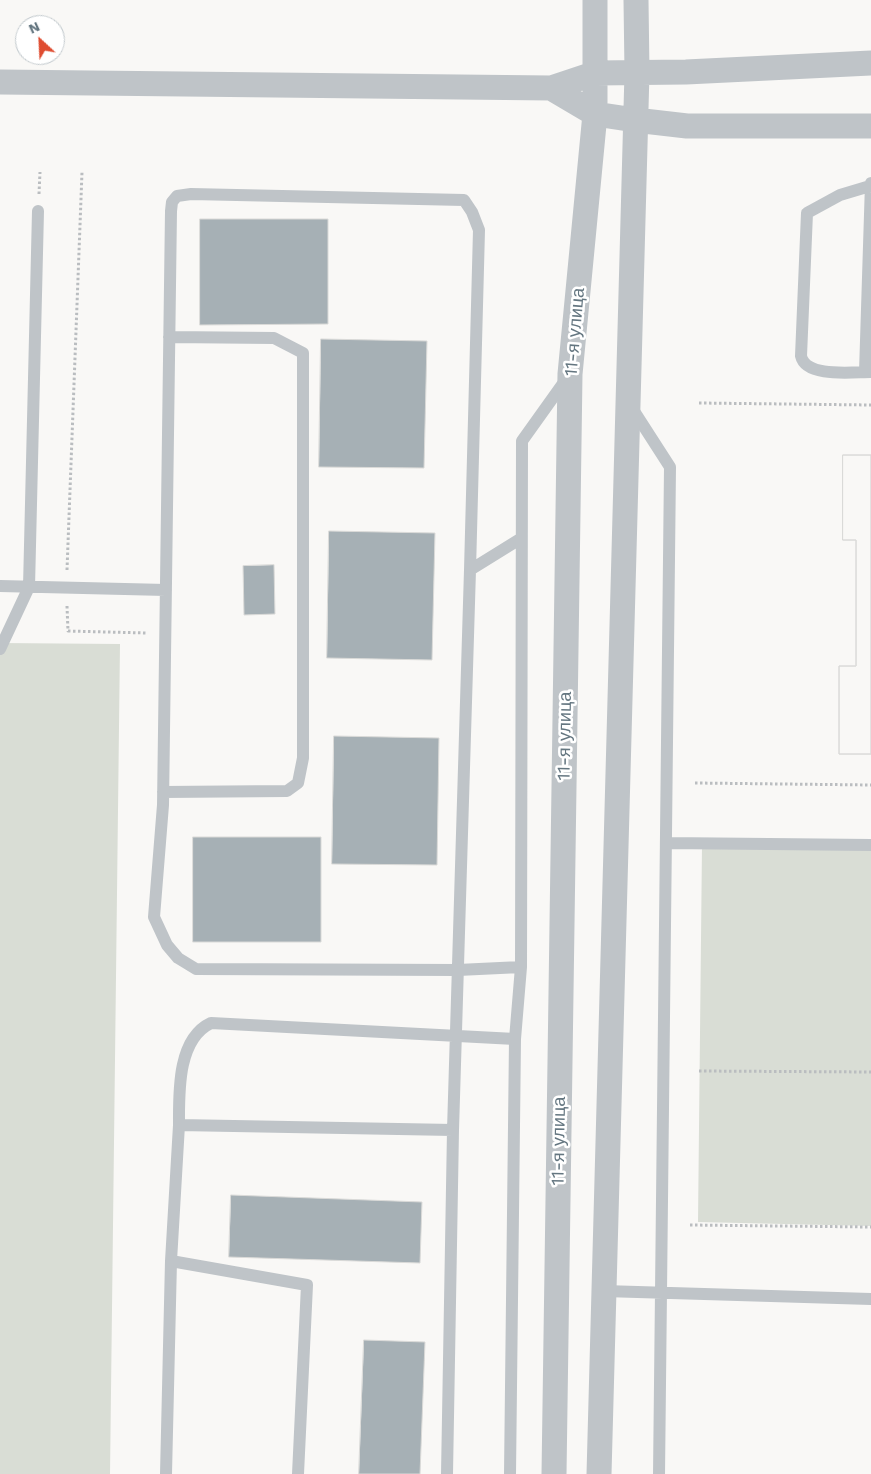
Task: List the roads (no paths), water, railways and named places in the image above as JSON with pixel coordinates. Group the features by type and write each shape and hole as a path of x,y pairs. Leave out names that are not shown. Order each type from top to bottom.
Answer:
{"street":[{"name":"11-я улица","path":"554,1474 570,374 595,114 595,0"},
{"path":"599,1474 637,72 636,0"},
{"path":"0,82 550,88 596,72 871,63"},
{"path":"550,88 595,114 635,120 687,126 871,126"}],"lane":[{"path":"870,185 868,372 814,371 805,366 800,356 807,213 840,195 870,185"},
{"path":"447,1474 453,1130 458,970 470,570 479,230 472,212 464,200 191,194 177,196 172,202 171,211 163,792 154,917 167,945 178,958 196,969 458,970 521,967"},
{"path":"0,650 29,587 38,211"},
{"path":"163,792 287,791 298,783 303,758 303,353 274,338 169,336"},
{"path":"510,1474 515,1039 521,967 520,539 522,441 570,374"},
{"path":"627,401 670,467 659,1474"},
{"path":"470,570 520,539"},
{"path":"0,586 166,590"},
{"path":"666,843 871,845"},
{"path":"166,1474 171,1261 179,1125 179,1088 185,1058 199,1028 211,1023 515,1039"},
{"path":"179,1125 453,1130"},
{"path":"171,1261 307,1285 298,1474"},
{"path":"604,1291 871,1299"}]}
